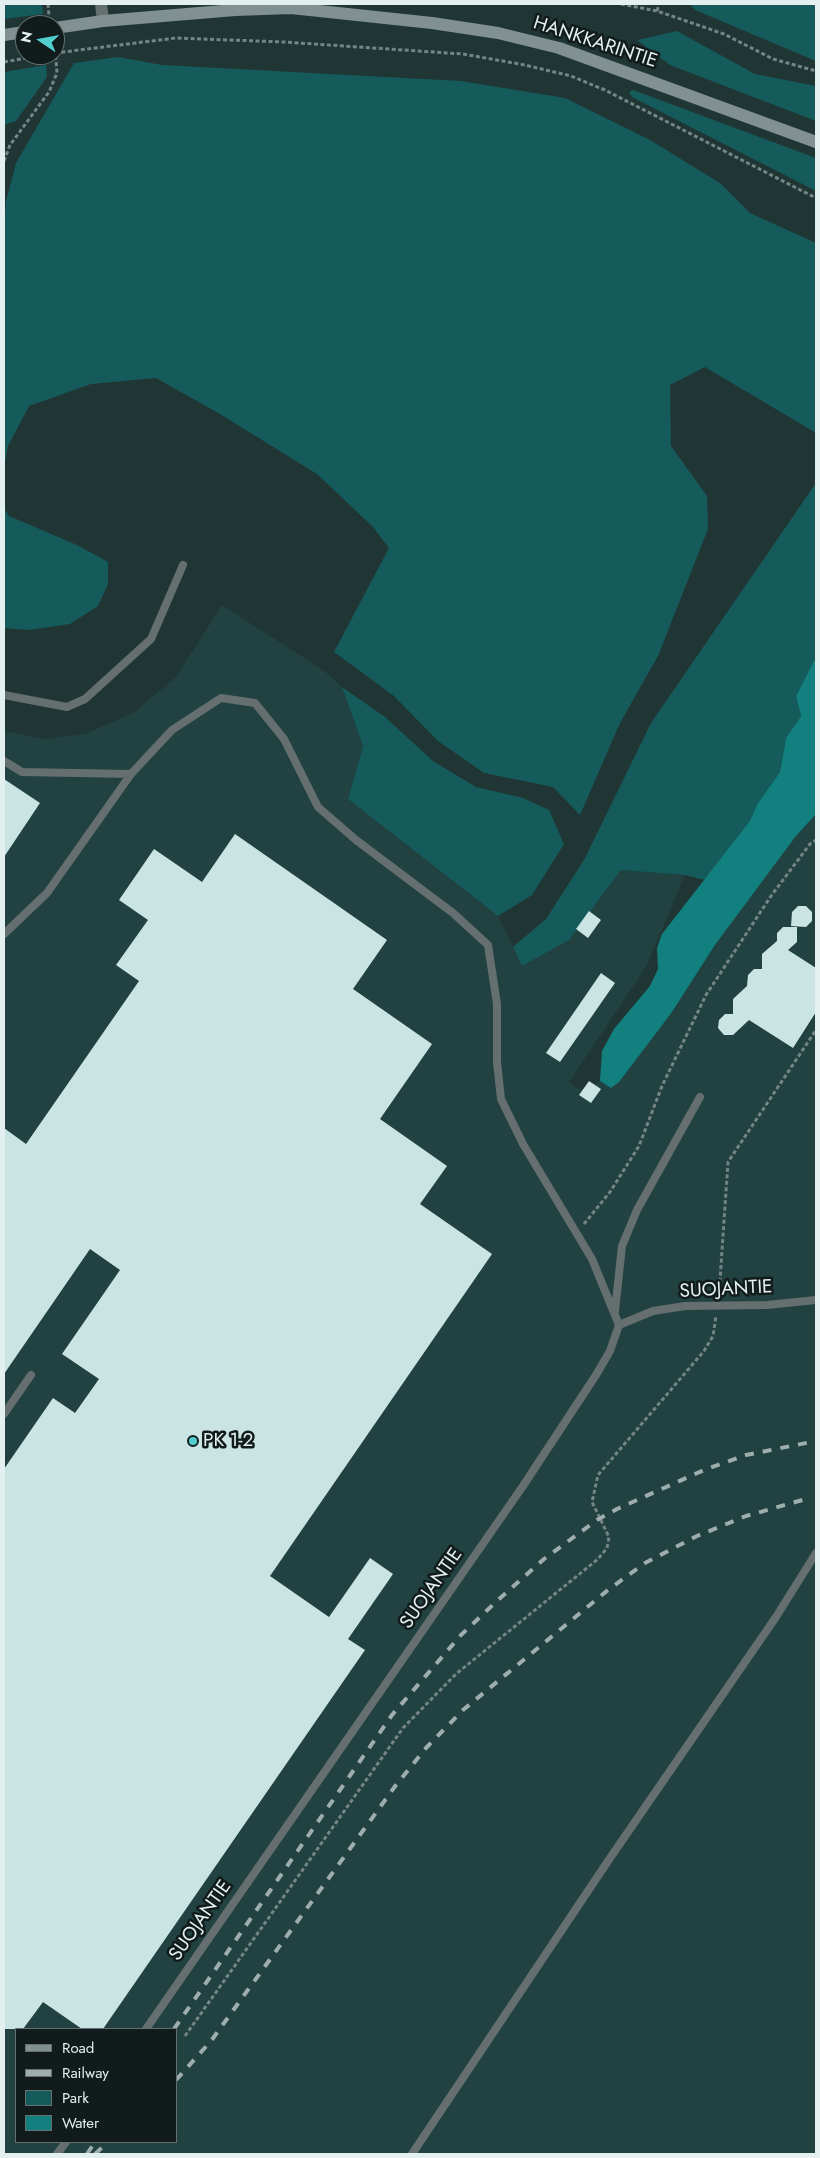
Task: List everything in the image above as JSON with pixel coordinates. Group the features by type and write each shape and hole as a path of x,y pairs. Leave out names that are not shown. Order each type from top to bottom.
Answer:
{"main road":[{"name":"HANKKARINTIE","path":"65,27 103,21 236,10 291,8 380,16 498,33 559,48 816,142"}],"street":[{"path":"101,4 103,21"}],"lane":[{"path":"4,695 67,707 85,700 128,663 151,639 183,566"},
{"path":"4,934 47,893 131,774 172,730 221,698 256,703 284,739 318,807 356,840 453,913 488,944 497,1004 497,1062 501,1099 523,1144 592,1259 619,1325"},
{"path":"4,761 22,772 131,774"},
{"path":"614,1313 622,1246 641,1202 700,1097"},
{"name":"SUOJANTIE","path":"147,2028 524,1486 596,1375 610,1351 619,1325 653,1311 685,1306 767,1305 816,1300"},
{"path":"4,1414 31,1375"},
{"path":"412,2154 614,1853 776,1617 816,1553"},
{"path":"57,2154 65,2143"}],"path":[{"path":"621,4 657,11 724,34 773,59 816,71"},
{"path":"657,11 658,4"},
{"path":"65,52 186,38 284,42 463,54 525,65 571,76 605,90 816,198"},
{"path":"4,162 10,145 49,92 57,73 57,65"},
{"path":"575,1230 584,1224 610,1192 639,1146 662,1086 706,995 772,896 810,844 816,840"},
{"path":"185,2036 403,1728 456,1674 598,1559 607,1548 609,1537 592,1502 598,1475 704,1351 713,1336 724,1247 728,1162 816,1030"}],"shaded area":[{"path":"222,605 323,670 342,687 363,746 348,799 498,916 522,966 569,940 621,870 685,875 646,967 569,1082 581,1090 600,1081 611,1088 672,1012 715,946 796,836 816,814 816,2154 4,2154 4,731 44,739 85,734 133,713 176,677"}],"green space":[{"path":"4,4 42,4 43,14 15,15 15,18 4,19"},
{"path":"690,4 816,4 816,61 695,10"},
{"path":"677,31 755,74 816,86 816,121 670,65 637,40"},
{"path":"118,57 162,65 461,81 565,98 650,140 720,183 750,213 816,243 816,433 705,367 670,385 671,446 707,496 708,529 658,656 620,723 580,815 553,787 484,773 438,741 394,696 334,652 389,548 373,527 317,474 220,414 156,378 91,384 29,406 8,446 4,467 4,236 6,201 16,163 74,63"},
{"path":"46,65 47,77 16,121 4,125 4,72"},
{"path":"633,90 816,158 816,191 632,97 629,92"},
{"path":"816,483 816,657 796,696 801,716 786,738 780,772 758,803 751,821 705,880 685,875 621,870 569,940 522,966 513,947 546,919 584,860 651,723"},
{"path":"4,508 9,516 77,545 108,562 108,584 98,606 70,624 28,630 4,628"},
{"path":"342,687 385,717 433,761 476,787 523,798 549,810 564,844 532,895 498,916 348,799 363,746"}],"water":[{"path":"816,657 816,814 796,836 715,945 672,1012 619,1082 611,1088 600,1081 602,1051 614,1029 650,986 658,969 657,948 662,934 750,821 758,803 780,772 786,738 801,716 796,696"}],"building":[{"path":"4,779 40,803 4,857"},
{"name":"PK 1-2","path":"235,834 387,940 353,989 432,1044 380,1119 447,1166 420,1204 492,1254 270,1576 329,1617 370,1558 393,1574 348,1639 365,1650 104,2028 81,2028 43,2002 24,2028 4,2029 4,1469 53,1398 75,1413 99,1379 62,1354 120,1270 90,1249 4,1374 4,1128 26,1144 139,981 116,965 148,920 119,900 154,849 202,882"},
{"path":"798,906 806,906 812,912 812,921 806,927 791,926 792,912"},
{"path":"589,911 601,920 588,938 576,929"},
{"path":"783,927 797,927 797,942 788,950 816,968 816,1012 793,1048 749,1020 733,1035 724,1035 718,1028 719,1020 725,1014 733,1014 733,999 747,986 748,975 754,969 762,969 762,954 777,941 777,933"},
{"path":"601,973 615,983 560,1062 546,1053"},
{"path":"589,1081 601,1089 591,1103 579,1095"}],"railway":[{"path":"175,2028 392,1715 461,1635 498,1600 544,1559 597,1520 617,1509 704,1470 746,1455 816,1441"},
{"path":"178,2078 211,2041 396,1785 426,1748 463,1710 608,1590 645,1563 697,1536 746,1516 806,1499"},
{"path":"87,2154 94,2143"},
{"path":"95,2154 107,2143"}],"place":[{"name":"PK 1-2","path":"193,1441"}]}
